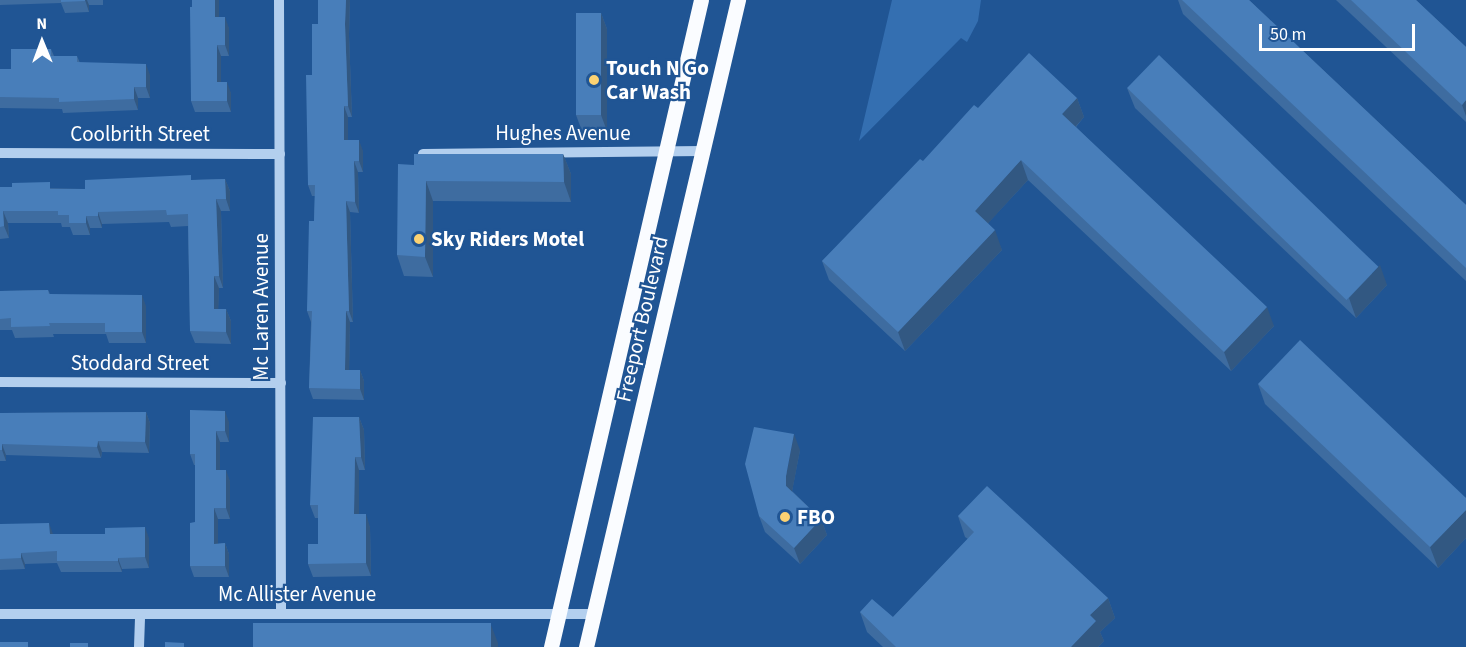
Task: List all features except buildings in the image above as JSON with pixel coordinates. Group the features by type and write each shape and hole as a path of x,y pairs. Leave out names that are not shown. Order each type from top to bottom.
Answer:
{"main road":[{"name":"Freeport Boulevard","path":"550,647 701,0"},
{"name":"Freeport Boulevard","path":"586,647 738,0"}],"street":[{"name":"Mc Laren Avenue","path":"279,0 281,614"},
{"name":"Hughes Avenue","path":"423,154 703,152"},
{"name":"Coolbrith Street","path":"0,153 280,154"},
{"name":"Stoddard Street","path":"0,382 280,382"},
{"name":"Mc Allister Avenue","path":"0,614 594,614"},
{"path":"140,614 140,647"}],"shaded area":[{"path":"892,0 981,0 978,21 967,42 961,38 859,141"}],"place":[{"name":"Touch N Go Car Wash","path":"594,80"},
{"name":"Sky Riders Motel","path":"419,239"},
{"name":"FBO","path":"785,517"}]}
